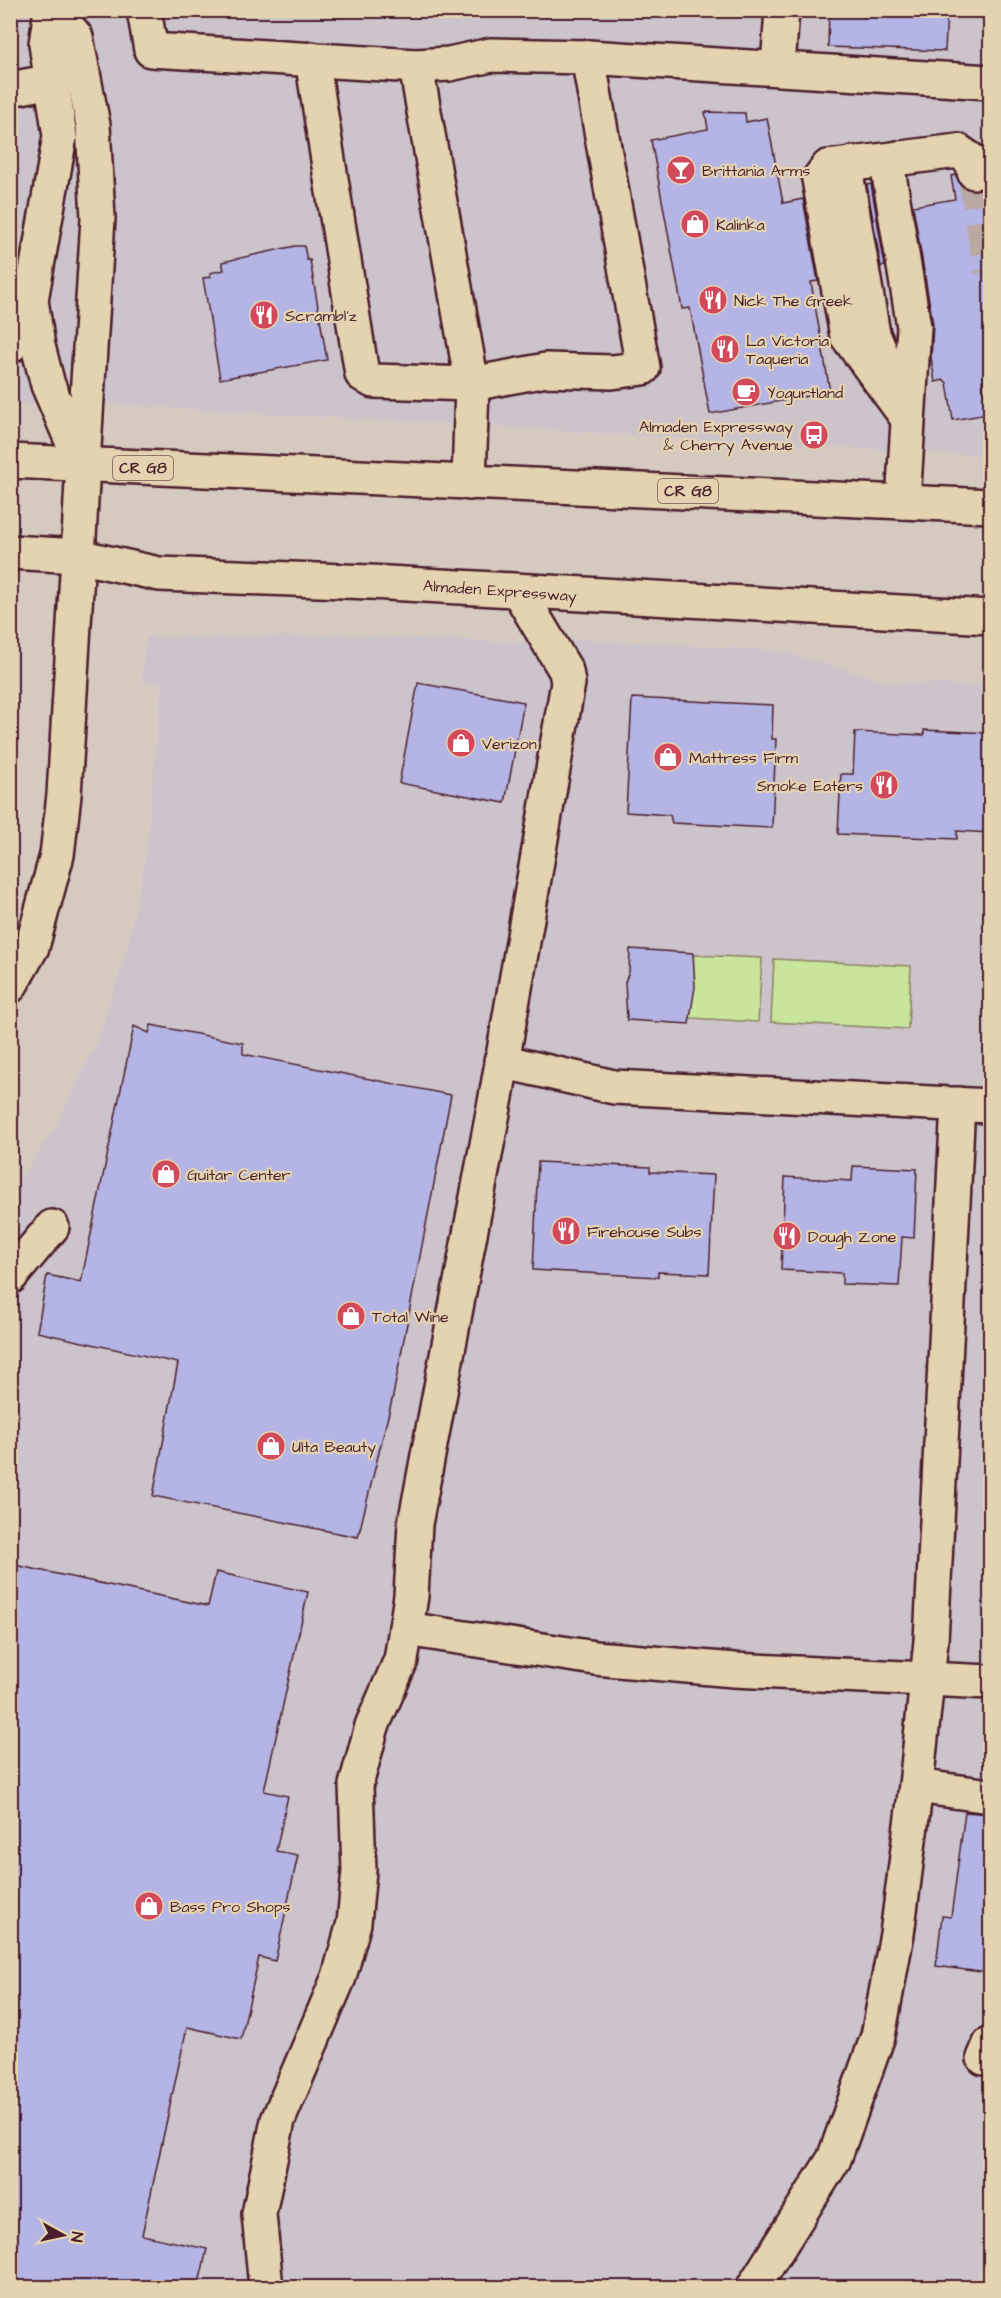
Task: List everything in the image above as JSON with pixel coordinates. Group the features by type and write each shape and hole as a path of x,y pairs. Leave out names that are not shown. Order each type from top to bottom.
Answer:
{"main road":[{"path":"10,345 31,300 60,136 46,44 52,10"},
{"path":"10,986 32,947 57,855 64,795 98,218 93,137 76,37 52,10"},
{"path":"144,10 151,50 416,66 449,64 491,55 588,57 778,67 990,82"},
{"path":"778,67 782,10"},
{"path":"312,59 363,374 374,381 472,384 546,370 612,372 643,368 588,57"},
{"path":"416,66 472,384 469,483"},
{"path":"10,89 53,81"},
{"path":"908,419 847,336 819,179 828,167 958,151 974,162 974,172"},
{"path":"875,160 865,172 908,419 903,502"},
{"path":"31,300 38,346 48,385 82,464"},
{"name":"CR G8","path":"10,461 990,506"},
{"name":"Almaden Expressway","path":"10,552 78,556 159,574 370,582 990,617"},
{"path":"266,2288 259,2214 278,2120 339,1977 354,1923 359,1871 356,1785 372,1726 401,1660 411,1596 415,1524 568,683 566,671 519,592"},
{"path":"501,1061 614,1087 990,1106"},
{"path":"753,2288 834,2159 878,2036 897,1934 916,1786 936,1568 958,1104"},
{"path":"10,1277 52,1227"},
{"path":"406,1629 595,1658 734,1670 990,1682"},
{"path":"916,1786 990,1796"}],"shaded area":[{"path":"11,11 990,11 990,456 120,405 11,403"},
{"path":"345,635 512,642 585,639 781,651 890,682 990,686 990,2248 972,2287 11,2288 11,1195 58,1123 98,1039 126,953 146,858 162,683 142,681 146,638"}],"green space":[{"path":"693,955 762,958 758,1022 690,1018"},
{"path":"774,959 911,966 908,1029 771,1022"}],"building":[{"path":"829,10 947,10 945,51 828,47"},
{"path":"705,112 745,113 746,122 767,118 783,203 803,199 818,281 811,282 830,392 710,414 690,308 682,309 651,140 708,129"},
{"path":"956,175 964,188 973,191 984,188 990,181 990,379 982,381 988,414 953,420 947,383 944,380 935,382 931,358 933,324 913,206 955,199 951,176"},
{"path":"871,184 885,266 881,267 867,185"},
{"path":"304,246 307,260 310,260 327,360 220,379 203,278 211,277 210,273 224,270 222,262"},
{"name":"Verizon","path":"418,683 524,702 505,803 399,783"},
{"path":"632,698 773,705 772,739 776,739 772,828 672,823 670,815 626,812"},
{"path":"924,730 990,733 990,833 957,831 957,839 838,834 841,774 853,774 855,732 924,735"},
{"path":"630,949 693,953 695,987 689,1024 627,1020 625,982 629,972"},
{"path":"151,1025 243,1043 243,1054 451,1095 393,1396 358,1537 153,1496 178,1363 37,1332 47,1275 81,1282 134,1026 149,1033"},
{"path":"538,1162 650,1167 650,1172 714,1175 709,1274 658,1272 658,1277 533,1270"},
{"path":"853,1166 917,1169 914,1238 902,1237 899,1286 842,1284 842,1273 781,1270 785,1177 852,1181"},
{"name":"Bass Pro Shops","path":"10,1564 208,1606 216,1572 308,1592 264,1791 288,1796 276,1851 298,1855 275,1961 259,1957 241,2039 187,2027 142,2235 207,2249 198,2288 10,2288"},
{"path":"965,1812 990,1814 988,1973 936,1966 942,1916 951,1917"}],"tunnel":[{"path":"974,172 990,271"}],"place":[{"name":"Brittania Arms","path":"681,170"},
{"name":"Kalinka","path":"695,224"},
{"name":"Nick The Greek","path":"713,300"},
{"name":"Scrambl'z","path":"264,315"},
{"name":"La Victoria Taqueria","path":"725,349"},
{"name":"Yogurtland","path":"746,392"},
{"name":"Almaden Expressway & Cherry Avenue","path":"814,435"},
{"name":"Verizon","path":"461,743"},
{"name":"Mattress Firm","path":"668,757"},
{"name":"Smoke Eaters","path":"884,785"},
{"name":"Guitar Center","path":"166,1174"},
{"name":"Firehouse Subs","path":"566,1231"},
{"name":"Dough Zone","path":"787,1236"},
{"name":"Total Wine","path":"351,1316"},
{"name":"Ulta Beauty","path":"271,1446"},
{"name":"Bass Pro Shops","path":"149,1906"}]}
